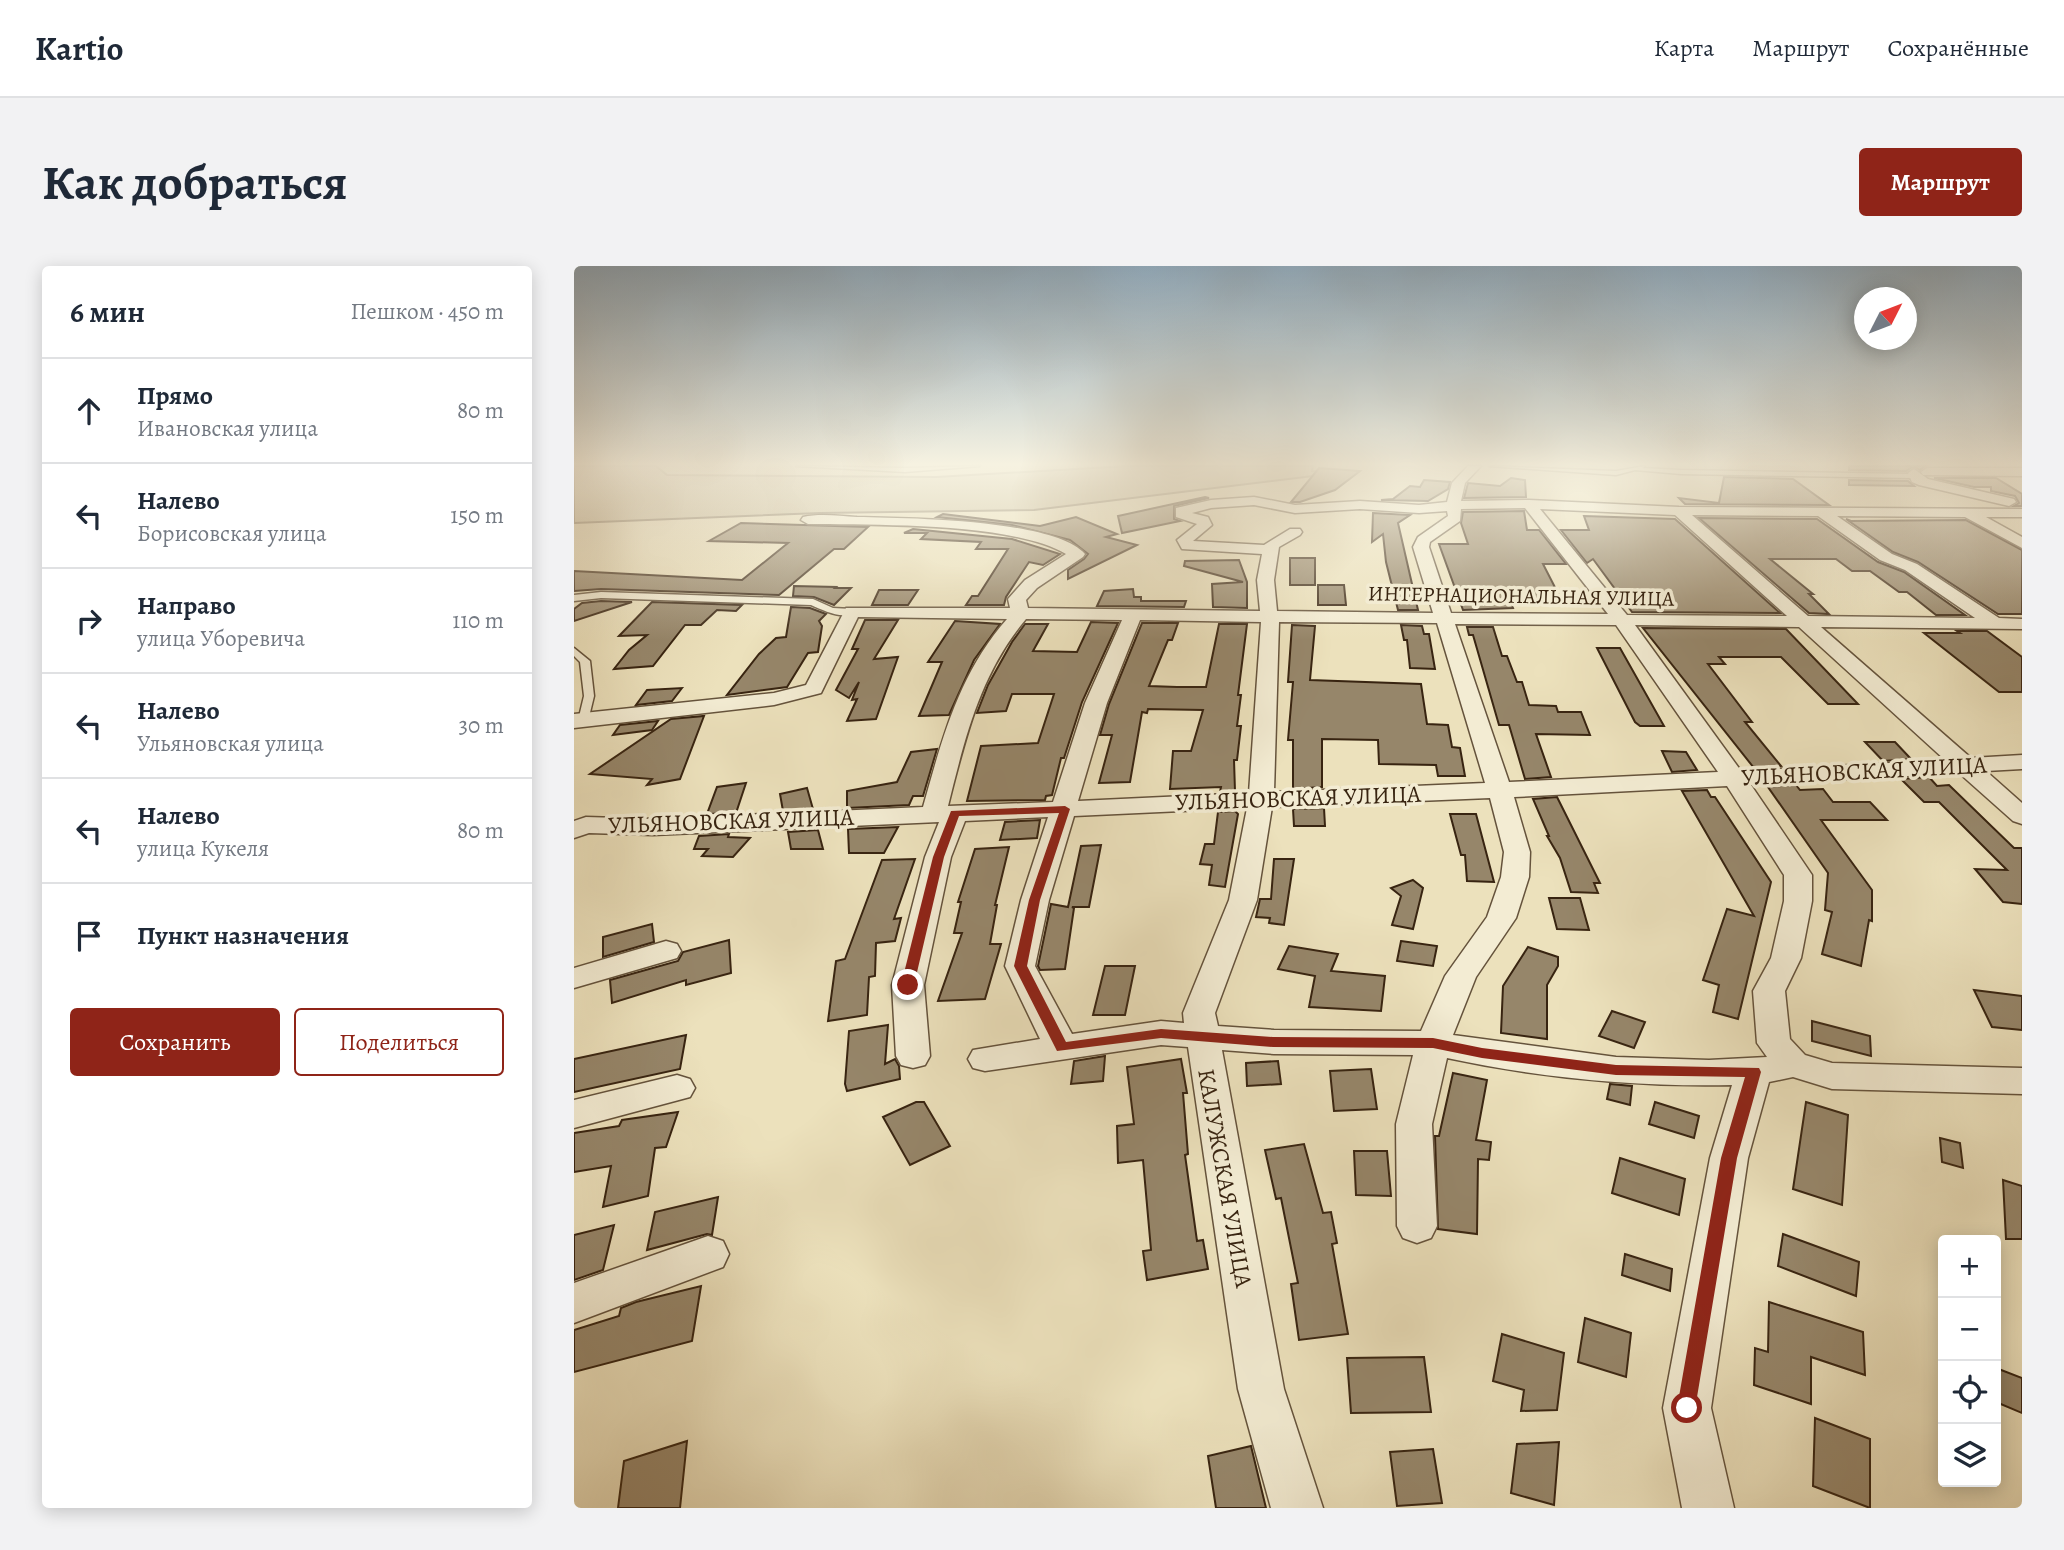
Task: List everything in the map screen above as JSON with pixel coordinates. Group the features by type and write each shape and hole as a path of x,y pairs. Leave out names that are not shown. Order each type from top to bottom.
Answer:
{"street":[{"path":"911,524 1033,537 1071,548 1077,554 1031,584 1017,599 1020,615 999,637 963,704 938,857 908,985 912,1056"},
{"path":"1205,524 1185,540 1187,546 1271,550 1272,545 1295,531"},
{"path":"1417,1226 1414,1124 1433,1043 1461,976 1501,918 1515,877 1517,852 1421,547 1423,540 1446,524"},
{"path":"1545,524 1621,620 1735,779 1798,874 1798,901 1786,958 1769,990 1774,1068 1729,1158 1687,1408 1708,1508"},
{"path":"1694,524 2022,816"},
{"path":"1839,524 1886,557 1911,567 2022,641"},
{"path":"1987,524 2022,543"},
{"name":"КАЛУЖСКАЯ УЛИЦА","path":"1271,550 1264,570 1264,595 1270,617 1261,799 1242,900 1199,1013 1261,1390 1297,1508"},
{"path":"577,728 774,699 814,689 852,612"},
{"name":"ИНТЕРНАЦИОНАЛЬНАЯ УЛИЦА","path":"852,612 2022,624"},
{"path":"1062,1048 1020,966 1035,900 1096,703 1133,615"},
{"name":"УЛЬЯНОВСКАЯ УЛИЦА","path":"578,823 653,827 1261,799 1500,791 2022,762"},
{"path":"574,978 666,951"},
{"path":"985,1059 1161,1033 1273,1042 1433,1043 1482,1053 1616,1070 1709,1073 1774,1068 1832,1076 2022,1081"},
{"path":"574,1114 677,1088"},
{"path":"574,1303 708,1254"}],"lane":[{"path":"574,598 601,595 813,602 831,611 852,612"},
{"path":"574,651 585,661 589,696 577,728"}],"building":[{"path":"739,524 868,527 844,549 834,549 779,595 601,589 574,591 574,571 742,580 788,543 709,541"},
{"path":"1002,524 1093,524 1117,534 1106,537 1137,545 1068,579 1068,570 1088,554 1070,540"},
{"path":"1120,524 1166,524 1122,533"},
{"path":"1373,524 1398,524 1418,610 1398,610 1386,562 1383,534 1372,542"},
{"path":"1461,524 1526,524 1527,530 1539,530 1566,564 1543,564 1562,601 1510,600 1513,608 1463,610 1439,544 1468,544"},
{"path":"1587,524 1681,524 1780,613 1632,612 1593,559 1587,563 1561,530 1589,530"},
{"path":"1706,524 1824,524 1878,562 1904,572 1965,615 1936,615 1907,592 1899,592 1870,571 1852,571 1836,559 1770,559 1813,594 1809,594 1829,614 1809,613"},
{"path":"1853,524 1973,524 2022,550 2022,614 1998,614 1918,562 1893,552"},
{"path":"913,529 1012,539 1060,554 1043,565 1029,562 1006,597 1004,605 966,605 972,596 978,596 1008,549 976,549 981,542 921,539 927,533 904,533"},
{"path":"1290,558 1315,558 1315,585 1290,585"},
{"path":"1239,560 1247,582 1247,608 1213,607 1212,584 1243,582 1184,566 1185,561"},
{"path":"1318,585 1344,585 1346,605 1318,605"},
{"path":"794,586 851,588 834,605 814,597 793,596"},
{"path":"1133,589 1134,597 1141,597 1141,601 1186,601 1184,607 1097,606 1104,591"},
{"path":"879,590 918,590 908,605 872,605"},
{"path":"632,602 574,621 574,609 582,603"},
{"path":"652,602 742,605 736,611 717,610 701,625 685,625 653,666 614,669 629,650 647,635 619,636"},
{"path":"791,607 810,608 826,614 819,621 822,626 818,652 808,653 787,687 727,695 759,654 776,638 786,637"},
{"path":"865,620 898,620 874,659 898,657 876,719 847,721 857,699 852,700 859,682 849,698 836,690 858,649 852,649"},
{"path":"955,621 1000,624 974,660 949,715 919,716 942,662 928,662"},
{"path":"1091,622 1118,623 1082,702 1064,758 1061,758 1052,795 1046,796 1045,800 967,801 981,746 1038,743 1054,694 1012,694 1006,711 977,713 988,685 1012,642 1025,624 1048,624 1033,651 1077,652"},
{"path":"1142,623 1178,623 1149,686 1177,687 1206,687 1219,624 1247,624 1238,695 1241,695 1237,726 1241,726 1237,760 1234,760 1235,791 1220,792 1221,787 1170,789 1173,751 1191,751 1203,710 1148,709 1147,713 1142,712 1130,782 1099,783 1112,735 1100,735 1109,704"},
{"path":"1292,625 1315,626 1310,680 1421,684 1427,724 1448,725 1452,747 1460,748 1465,776 1438,776 1436,765 1379,764 1378,740 1322,739 1322,787 1293,789 1293,740 1288,740 1293,682 1288,682"},
{"path":"1401,625 1422,626 1424,634 1429,634 1435,669 1410,668 1407,640 1404,640"},
{"path":"1467,627 1493,627 1502,656 1507,656 1517,682 1522,682 1529,705 1556,706 1558,712 1581,712 1590,735 1536,734 1551,777 1525,779 1509,725 1499,725 1473,635 1469,635"},
{"path":"1643,628 1786,629 1858,704 1828,704 1781,657 1719,657 1725,664 1708,664 1752,722 1745,722 1781,766 1754,768"},
{"path":"1957,631 1987,631 2022,657 2022,692 1999,692 1924,633 1960,633"},
{"path":"1597,648 1620,648 1664,726 1640,726 1635,722"},
{"path":"682,688 672,701 636,705 647,690"},
{"path":"704,716 680,779 647,785 652,779 590,774 671,719"},
{"path":"658,721 652,730 613,735 620,725"},
{"path":"1865,742 1895,742 1911,759 1883,761"},
{"path":"937,749 923,796 913,796 909,805 847,808 847,791 897,782 911,752"},
{"path":"1662,751 1686,752 1697,770 1672,772"},
{"path":"1929,777 1937,786 1949,785 2014,848 2022,848 2022,904 2003,902 1975,869 2007,870 1939,802 1924,802 1901,779"},
{"path":"746,783 736,813 707,814 717,787"},
{"path":"1796,785 1800,790 1823,789 1833,802 1870,802 1887,820 1821,820 1872,890 1872,921 1869,920 1861,966 1822,954 1832,912 1825,910 1828,873 1768,787"},
{"path":"807,788 813,809 783,811 780,794"},
{"path":"1707,790 1711,797 1715,797 1771,882 1738,1019 1713,1012 1719,985 1703,980 1727,909 1754,916 1682,791"},
{"path":"1557,797 1600,883 1594,883 1598,893 1571,892 1560,858 1547,836 1533,799"},
{"path":"1324,808 1325,826 1294,826 1293,809"},
{"path":"1235,811 1238,814 1225,887 1209,885 1212,865 1200,864 1205,844 1214,844 1218,812"},
{"path":"1450,814 1476,814 1494,882 1467,881 1465,855 1461,855"},
{"path":"1040,820 1037,838 1000,840 1005,822"},
{"path":"898,827 884,853 849,853 848,829"},
{"path":"818,830 823,849 791,849 788,832"},
{"path":"729,834 728,837 750,838 733,857 702,856 708,849 694,849 699,836"},
{"path":"1101,845 1089,907 1072,907 1065,969 1040,970 1038,966 1051,904 1068,907 1081,846"},
{"path":"1009,847 995,905 990,944 1001,944 985,999 938,1001 962,933 954,933 961,902 958,902 975,849"},
{"path":"915,859 894,919 901,918 895,941 876,943 875,976 869,977 867,1015 828,1021 836,961 845,959 882,860"},
{"path":"1274,859 1294,859 1284,925 1269,923 1270,918 1256,917 1260,899 1271,899"},
{"path":"1413,880 1423,888 1413,929 1392,925 1401,896 1391,888"},
{"path":"1549,898 1580,898 1589,930 1557,929"},
{"path":"652,924 654,942 603,957 603,937"},
{"path":"729,940 731,973 686,985 686,980 612,1003 610,980 678,961 683,952"},
{"path":"1401,941 1437,946 1433,966 1397,961"},
{"path":"1289,946 1338,954 1331,971 1385,976 1381,1011 1309,1007 1315,976 1278,969"},
{"path":"1528,947 1558,957 1558,966 1547,985 1547,1039 1501,1033 1503,986"},
{"path":"1105,966 1135,966 1125,1015 1093,1015"},
{"path":"1974,990 2022,996 2022,1030 1992,1027"},
{"path":"1612,1011 1645,1022 1634,1048 1599,1036"},
{"path":"1812,1021 1870,1036 1871,1056 1812,1041"},
{"path":"888,1025 885,1064 895,1059 899,1066 900,1079 847,1091 845,1084 849,1031"},
{"path":"686,1035 680,1069 574,1092 574,1059"},
{"path":"1105,1056 1103,1081 1071,1084 1074,1061"},
{"path":"1181,1059 1187,1093 1183,1093 1188,1154 1185,1155 1197,1241 1203,1240 1208,1269 1147,1280 1143,1251 1151,1250 1143,1160 1118,1163 1117,1126 1134,1124 1127,1067"},
{"path":"1278,1061 1281,1084 1247,1086 1246,1063"},
{"path":"1371,1069 1377,1109 1334,1111 1330,1071"},
{"path":"1453,1073 1487,1080 1476,1140 1491,1142 1489,1160 1478,1159 1477,1234 1438,1229 1435,1136 1439,1136"},
{"path":"1610,1084 1632,1086 1630,1105 1607,1099"},
{"path":"916,1102 924,1102 950,1146 910,1165 883,1117"},
{"path":"1655,1102 1699,1116 1694,1138 1649,1124"},
{"path":"1806,1102 1848,1115 1842,1205 1793,1189"},
{"path":"678,1112 666,1147 655,1148 648,1196 603,1207 611,1166 574,1172 574,1133 619,1126 622,1120"},
{"path":"1940,1138 1960,1143 1963,1168 1942,1162"},
{"path":"1304,1144 1323,1213 1331,1212 1337,1243 1332,1244 1348,1334 1299,1340 1291,1284 1298,1283 1281,1198 1276,1199 1265,1150"},
{"path":"1354,1151 1387,1151 1391,1196 1356,1195"},
{"path":"1620,1158 1685,1179 1679,1215 1612,1193"},
{"path":"2003,1180 2022,1186 2022,1239 2006,1239"},
{"path":"718,1197 712,1235 647,1250 655,1212"},
{"path":"614,1225 603,1270 574,1280 574,1235"},
{"path":"1783,1234 1859,1262 1856,1296 1778,1266"},
{"path":"1625,1254 1672,1269 1670,1291 1622,1275"},
{"path":"701,1286 692,1341 574,1372 574,1330 619,1316 621,1308 636,1302"},
{"path":"1769,1302 1863,1332 1865,1375 1811,1357 1811,1404 1754,1385 1755,1348 1768,1352"},
{"path":"1585,1318 1631,1333 1626,1377 1578,1362"},
{"path":"1502,1334 1564,1353 1557,1410 1521,1411 1524,1390 1493,1381"},
{"path":"1424,1357 1431,1412 1351,1413 1347,1358"},
{"path":"2001,1370 2022,1378 2022,1413 2001,1404"},
{"path":"1815,1418 1870,1439 1870,1508 1813,1486"},
{"path":"687,1441 680,1508 618,1508 624,1461"},
{"path":"1559,1442 1554,1505 1511,1493 1517,1444"},
{"path":"1251,1446 1266,1508 1216,1508 1208,1456"},
{"path":"1433,1449 1442,1503 1397,1506 1390,1452"}],"route":[{"path":"908,985 938,857 955,813 1065,809 1035,900 1020,966 1062,1048 1161,1033 1273,1042 1433,1043 1482,1053 1616,1070 1754,1072 1729,1158 1687,1408"}]}
